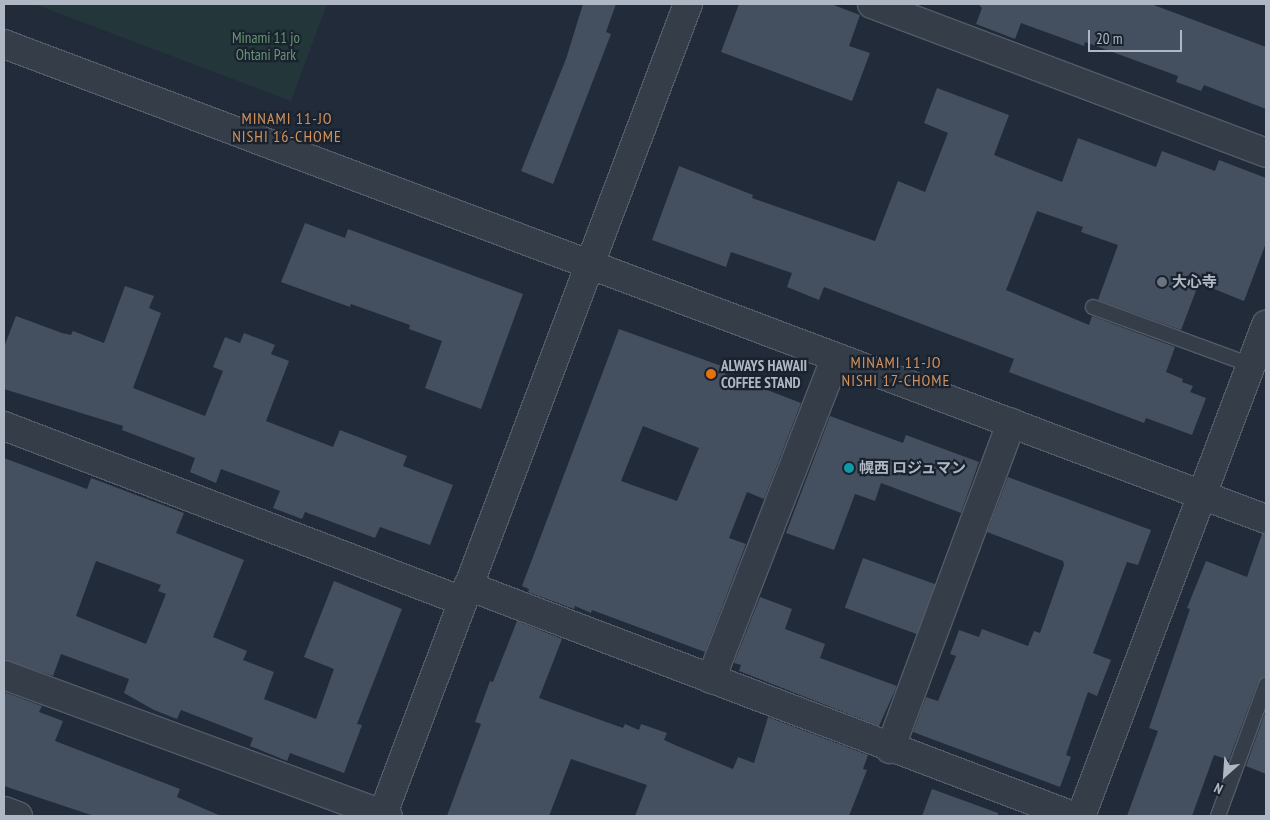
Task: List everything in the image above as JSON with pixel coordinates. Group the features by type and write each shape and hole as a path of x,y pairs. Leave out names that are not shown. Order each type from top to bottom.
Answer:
{"street":[{"path":"4,675 384,816 465,593 688,4"},
{"path":"872,4 1266,153"},
{"path":"4,44 1266,519"},
{"path":"1081,816 1202,495 1259,368 1266,325"},
{"path":"711,679 836,356"},
{"path":"890,749 1011,423"},
{"path":"4,426 465,593 711,679 890,749 1073,816"},
{"path":"4,811 18,816"}],"lane":[{"path":"1093,307 1259,368"},
{"path":"1218,816 1266,685"}],"green space":[{"name":"Minami 11 jo Ohtani Park","path":"34,4 327,4 291,101"}],"building":[{"path":"583,4 616,4 606,32 611,34 553,184 521,171 566,59"},
{"path":"739,4 831,4 860,15 849,46 870,53 852,101 721,52"},
{"path":"978,4 1151,4 1266,47 1266,109 1204,85 1201,91 1176,82 1178,76 1085,42 1084,46 1021,23 1015,39 976,24 982,8"},
{"path":"937,88 1009,115 994,155 1062,182 1078,138 1156,167 1162,151 1215,171 1219,160 1266,178 1266,243 1244,301 1199,283 1181,330 1098,300 1118,245 1081,232 1083,227 1037,211 1006,290 1089,325 1092,316 1175,347 1166,372 1183,379 1182,382 1193,386 1190,392 1206,398 1192,435 1146,418 1144,423 1009,372 1014,359 824,287 819,300 787,287 792,273 731,252 726,267 652,240 679,166 753,195 752,198 875,241 898,181 925,192 948,133 924,123"},
{"path":"305,223 345,238 348,229 523,294 481,409 425,388 442,341 409,329 410,325 351,304 350,307 281,282"},
{"path":"125,286 154,296 149,308 161,313 133,388 205,416 223,371 213,367 225,337 240,343 244,333 275,345 271,354 289,361 266,421 333,447 340,430 407,456 403,466 453,485 430,545 380,527 375,538 305,512 302,519 273,508 280,491 221,469 216,483 190,472 195,458 122,430 123,426 4,389 4,347 16,316 62,333 71,335 73,331 104,343"},
{"path":"619,329 727,368 725,374 801,403 764,499 747,492 729,538 746,544 705,652 592,610 591,613 575,606 574,609 528,592 529,589 522,586","holes":["643,426 699,448 677,501 621,481"]},
{"name":"幌西 ロジュマン","path":"830,416 903,443 906,435 979,462 961,513 881,483 875,501 855,494 834,550 786,533"},
{"path":"4,458 87,489 91,478 184,513 176,533 244,560 213,637 247,651 243,660 274,672 264,699 316,719 334,669 304,657 334,581 402,609 357,724 362,725 344,773 290,753 287,761 250,746 253,738 181,710 177,719 154,710 124,693 129,679 61,654 53,676 4,660","holes":["96,561 161,585 158,591 166,594 146,644 76,616"]},
{"path":"1008,477 1151,530 1138,565 1127,562 1093,653 1111,660 1097,696 1088,692 1066,755 1071,757 1060,787 913,732 926,697 938,701 956,656 950,654 959,630 979,637 982,629 1028,646 1034,631 1040,633 1064,565 1063,561 987,532"},
{"path":"1262,534 1266,534 1266,676 1258,682 1229,760 1214,755 1192,816 1127,816 1158,731 1149,728 1190,609 1187,608 1206,561 1247,577"},
{"path":"863,558 935,584 917,634 845,608"},
{"path":"760,597 792,609 785,629 825,644 820,658 897,686 879,726 739,671 741,665 734,663"},
{"path":"517,621 562,639 539,698 623,728 625,724 639,730 641,724 667,733 664,740 733,769 738,757 754,763 768,717 868,755 863,769 867,770 849,816 635,816 647,785 571,759 549,816 447,816 481,724 475,722 490,681 493,682"},
{"path":"4,692 42,706 39,712 63,721 55,741 180,789 177,797 221,816 94,816 4,786"},
{"path":"1266,710 1266,774 1246,766"},
{"path":"932,789 998,813 998,816 922,816"}],"place":[{"name":"大心寺","path":"1162,282"},
{"name":"ALWAYS HAWAII COFFEE STAND","path":"711,374"},
{"name":"幌西 ロジュマン","path":"849,468"}],"district":[{"name":"MINAMI 11-JO NISHI 16-CHOME","path":"287,127"},
{"name":"MINAMI 11-JO NISHI 17-CHOME","path":"896,371"}]}
